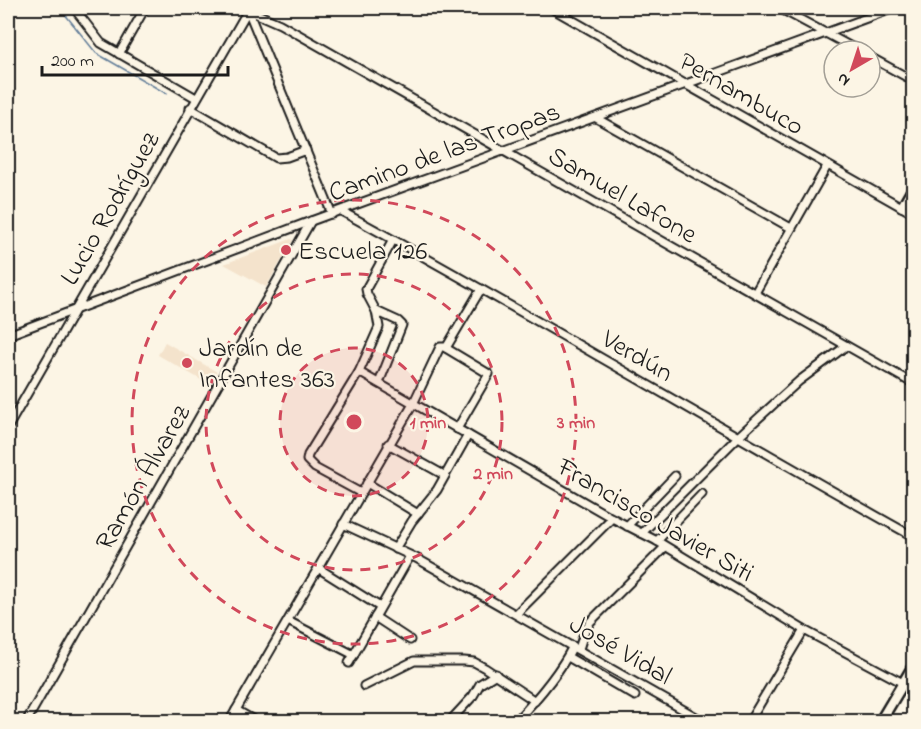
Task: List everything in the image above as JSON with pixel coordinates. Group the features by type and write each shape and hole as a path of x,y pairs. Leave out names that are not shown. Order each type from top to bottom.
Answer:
{"street":[{"path":"74,8 101,43 196,98"},
{"path":"119,54 145,8"},
{"name":"Pernambuco","path":"551,8 914,214"},
{"path":"779,8 838,39"},
{"name":"Camino de las Tropas","path":"8,335 311,221 894,8"},
{"path":"247,9 332,214"},
{"name":"Lucio Rodríguez","path":"8,427 247,9"},
{"name":"Samuel Lafone","path":"247,9 280,24 914,384"},
{"path":"882,64 914,81"},
{"path":"190,108 276,158 288,157 306,150"},
{"path":"596,118 791,228"},
{"path":"755,293 827,166"},
{"path":"901,207 914,184"},
{"name":"Verdún","path":"341,211 679,402 736,438 914,537"},
{"name":"Ramón Álvarez","path":"26,722 311,221"},
{"path":"361,493 315,468 307,460 359,372 379,326 376,310 366,289 393,240"},
{"path":"229,722 443,348 481,289"},
{"path":"376,310 402,325 379,383"},
{"path":"642,533 736,438 799,381 846,346"},
{"path":"443,348 489,374 458,429"},
{"name":"Francisco Javier Siti","path":"359,372 642,533 804,630 903,683"},
{"path":"395,549 437,490 468,435"},
{"path":"388,444 444,475"},
{"path":"627,526 675,476"},
{"path":"367,483 418,514"},
{"path":"657,542 702,494"},
{"path":"517,614 612,518"},
{"name":"José Vidal","path":"344,524 416,558 705,722"},
{"path":"515,722 536,701 576,647 590,622 665,547"},
{"path":"350,663 410,556"},
{"path":"318,568 380,607"},
{"path":"375,618 410,640"},
{"path":"288,621 354,655"},
{"path":"749,722 804,630"},
{"name":"José Vidal","path":"568,657 635,696"},
{"path":"364,686 414,661 474,662 536,701"},
{"path":"880,722 914,665"},
{"path":"449,722 473,696 480,684 496,675"},
{"path":"236,710 257,722"},
{"path":"8,717 15,722"}],"shaded area":[{"path":"293,240 266,287 224,264"},
{"name":"Jardín de Infantes 363","path":"165,342 217,372 210,385 158,355"}],"waterway":[{"path":"60,8 96,53 167,94"}],"place":[{"name":"Escuela 126","path":"286,250"},
{"name":"Jardín de Infantes 363","path":"187,363"}]}
